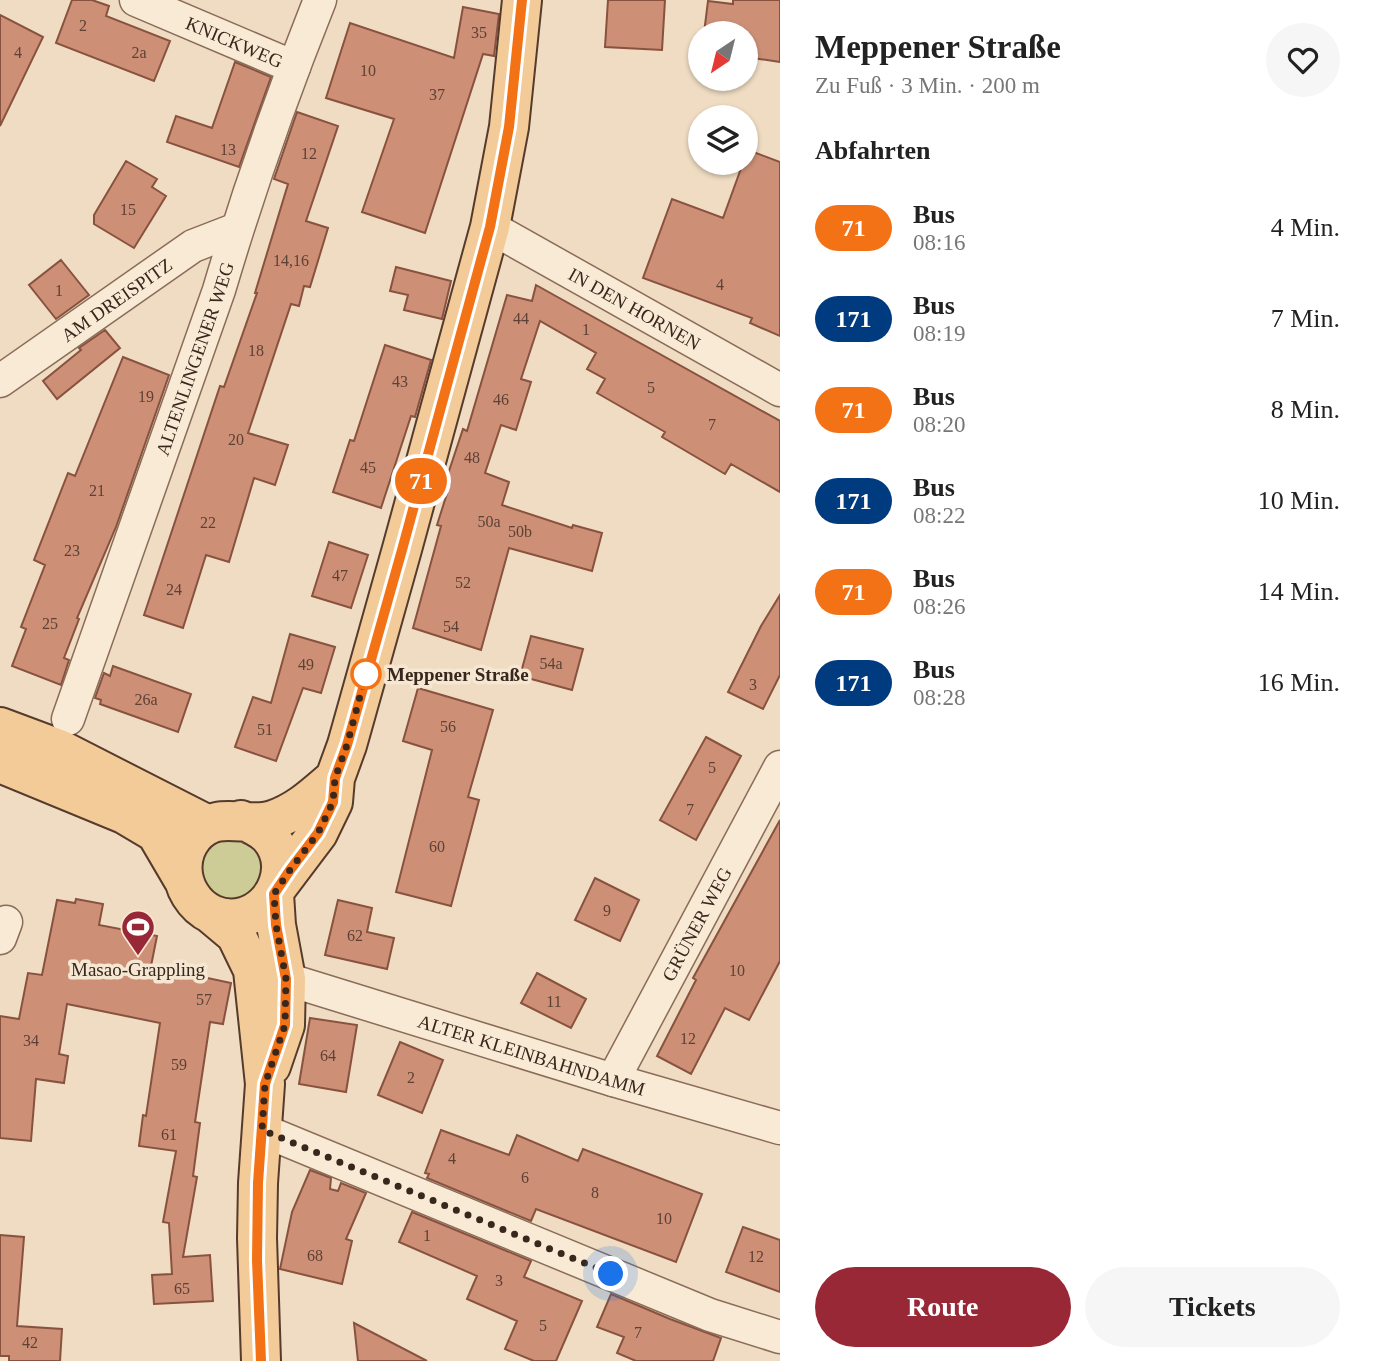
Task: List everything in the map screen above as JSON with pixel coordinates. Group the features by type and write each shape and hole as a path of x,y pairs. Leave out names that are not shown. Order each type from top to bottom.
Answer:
{"main road":[{"path":"211,914 239,918 253,914 265,905 318,833 333,802 335,778 347,745 402,550 490,227 509,127 522,0"},
{"path":"0,727 59,749 225,823 257,826 270,838 278,852 281,869 276,890 276,925 286,979 285,1025 265,1084"},
{"path":"0,763 124,814 156,833 192,900 236,935 253,970 265,1084 258,1183 257,1260 261,1361"},
{"path":"183,879 182,863 186,848 195,835 225,823 270,821 298,809 335,778"}],"street":[{"name":"KNICKWEG","path":"136,0 294,67"},
{"name":"ALTENLINGENER WEG","path":"68,719 219,290 237,229 320,0"},
{"name":"IN DEN HORNEN","path":"490,227 780,390"},
{"name":"AM DREISPITZ","path":"0,380 193,246 237,229"},
{"name":"GRÜNER WEG","path":"613,1080 780,767"},
{"name":"ALTER KLEINBAHNDAMM","path":"286,979 613,1080 780,1128"},
{"path":"262,1130 710,1315 780,1337"}],"shaded area":[{"path":"223,837 255,843 265,864 254,895 235,902 216,897 204,884 201,875 201,858 205,850"}],"building":[{"path":"72,0 92,0 109,6 106,16 170,41 154,81 56,43"},
{"path":"608,0 665,0 662,50 605,47"},
{"path":"733,0 780,0 780,62 758,59 758,21 706,21 708,1 733,4"},
{"path":"463,7 499,14 494,56 483,54 425,233 362,212 394,119 326,98 350,23 454,58"},
{"path":"0,15 43,37 0,126"},
{"path":"235,62 271,77 239,167 167,142 176,116 212,128"},
{"path":"297,112 338,126 306,221 328,228 310,287 304,286 299,306 291,304 248,433 288,445 275,485 254,478 229,562 206,555 183,628 144,615 220,386 224,387 257,293 288,184 274,179"},
{"path":"758,154 780,162 780,336 750,323 752,318 643,278 672,199 723,218 739,175 758,175"},
{"path":"126,161 157,179 152,187 166,196 134,248 94,224 94,215"},
{"path":"61,260 89,295 56,319 29,285"},
{"path":"396,267 451,281 442,319 404,310 408,295 390,291"},
{"path":"536,285 780,421 780,492 731,464 725,474 662,437 665,432 597,393 605,379 587,369 596,353 540,321 521,379 531,382 516,430 501,425 485,473 509,482 502,505 572,528 573,525 602,533 592,571 509,548 481,650 413,628 441,526 437,525 450,484 445,483 463,429 467,431 507,295 532,301"},
{"path":"105,330 120,348 57,399 43,381 81,350 79,348"},
{"path":"385,345 431,360 415,417 411,416 381,508 333,492 350,440 354,441"},
{"path":"123,357 169,375 116,527 77,618 79,619 64,658 69,660 61,685 12,666 26,629 21,627 45,565 34,560 68,473 75,476"},
{"path":"329,542 368,555 351,608 312,596"},
{"path":"780,595 780,675 763,709 728,692"},
{"path":"290,634 335,647 321,693 303,688 276,761 235,747 253,697 271,703"},
{"path":"531,636 583,649 572,690 520,676"},
{"path":"113,666 191,694 178,732 100,704 101,700 95,698 104,673 110,676"},
{"path":"418,688 493,710 468,797 479,800 451,906 396,892 432,750 403,741"},
{"path":"706,737 741,756 696,840 660,820"},
{"path":"780,820 780,961 749,1020 725,1008 691,1074 657,1056 696,980 693,978"},
{"path":"595,878 639,900 620,941 575,920"},
{"path":"76,899 103,904 99,925 157,936 151,966 231,983 223,1024 210,1022 195,1122 200,1123 193,1176 197,1177 183,1257 210,1255 213,1301 154,1304 152,1275 172,1274 169,1223 163,1222 176,1151 139,1146 160,1023 67,1004 59,1054 68,1056 64,1083 36,1079 31,1141 0,1138 0,1016 19,1019 28,973 42,975 57,900 75,903"},
{"path":"338,900 372,908 367,932 394,938 387,969 325,955"},
{"path":"537,973 586,999 571,1028 521,1003"},
{"path":"310,1018 357,1025 346,1092 299,1084"},
{"path":"400,1042 443,1060 422,1113 378,1095"},
{"path":"441,1130 509,1155 517,1135 578,1161 583,1149 702,1194 676,1262 536,1209 531,1221 427,1178 429,1174 425,1173"},
{"path":"310,1170 331,1178 330,1189 338,1191 341,1183 366,1193 346,1239 352,1241 342,1284 280,1269 292,1212"},
{"path":"412,1212 531,1261 524,1277 582,1301 556,1361 534,1361 505,1349 517,1321 467,1299 477,1276 399,1242"},
{"path":"743,1227 780,1240 780,1292 726,1272"},
{"path":"0,1235 24,1237 17,1326 62,1329 60,1361 9,1361 9,1356 0,1356"},
{"path":"611,1294 721,1338 713,1361 636,1361 617,1353 624,1337 597,1327"},
{"path":"354,1323 427,1361 358,1361"}],"bus line":[{"name":"71","path":"261,1361 257,1260 258,1183 265,1084 285,1025 286,979 276,925 274,894 318,833 333,802 335,778 347,745 402,550 490,227 509,127 522,0"}],"place":[{"name":"Meppener Straße","path":"366,674"},
{"name":"Masao-Grappling","path":"138,957"}],"route":[{"path":"366,674 335,778 333,802 318,833 274,894 276,925 286,979 285,1025 265,1084 262,1130 611,1274"}]}
